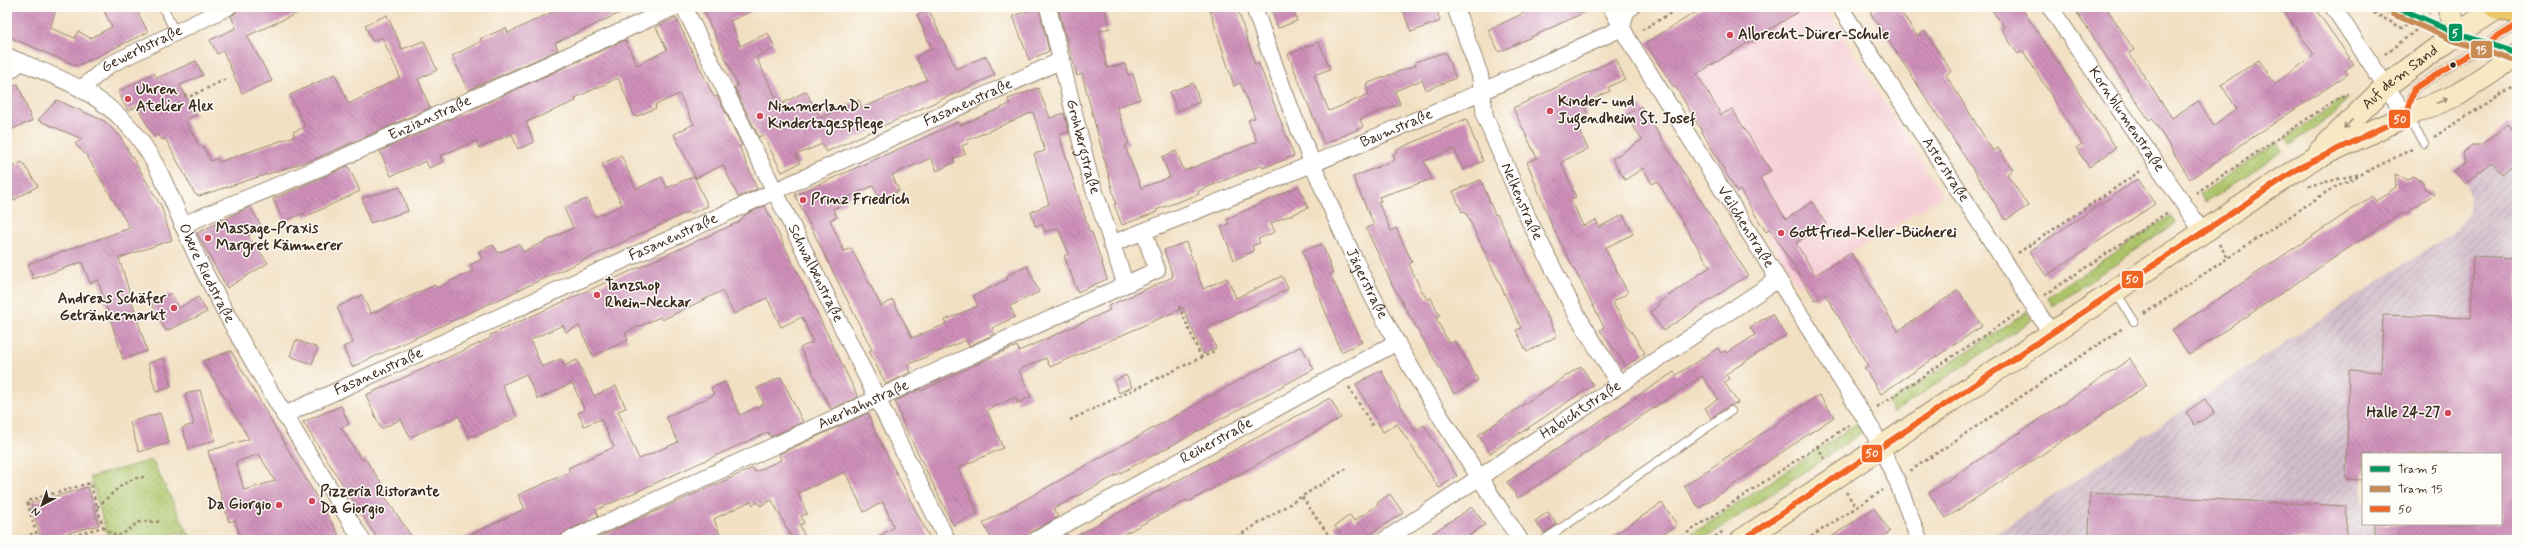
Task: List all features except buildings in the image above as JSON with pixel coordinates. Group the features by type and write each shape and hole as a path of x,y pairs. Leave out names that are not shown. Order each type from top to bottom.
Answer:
{"street":[{"name":"Gewerbstraße","path":"82,88 109,65 228,7"},
{"name":"Enzianstraße","path":"182,225 329,164 675,7"},
{"name":"Schwalbenstraße","path":"684,7 876,400 948,540"},
{"name":"Grohbergstraße","path":"1048,7 1090,174 1111,244 1125,284"},
{"name":"Jägerstraße","path":"1254,7 1314,165 1361,272 1397,342 1434,407 1520,540"},
{"name":"Nelkenstraße","path":"1455,7 1480,75 1481,94 1485,118 1528,218 1574,310 1619,384"},
{"name":"Veilchenstraße","path":"1611,7 1625,33 1777,280 1864,416 1897,481 1919,540"},
{"path":"1625,33 1626,11 1632,7"},
{"name":"Asterstraße","path":"1840,7 2051,333"},
{"name":"Kornblumenstraße","path":"2050,7 2202,232"},
{"path":"2333,7 2406,116"},
{"path":"2448,7 2458,34"},
{"name":"Auf dem Sand","path":"2311,160 2386,86 2458,34 2503,9"},
{"name":"Baumstraße","path":"1111,244 1314,165 1625,33"},
{"name":"Auf dem Sand","path":"1742,540 2311,160 2406,116 2457,95 2517,56"},
{"name":"Obere Riedstraße","path":"14,59 82,88 99,99 126,123 150,154 202,267 284,415 362,540"},
{"path":"7,73 14,59"},
{"name":"Fasanenstraße","path":"284,415 1062,60"},
{"name":"Auerhahnstraße","path":"569,540 1157,270 1144,232"},
{"name":"Habichtstraße","path":"1385,540 1777,280"},
{"name":"Reiherstraße","path":"1036,540 1397,342"}],"lane":[{"path":"163,7 175,32"},
{"path":"2424,143 2406,116 2415,88 2517,25"},
{"path":"2114,291 2134,321"},
{"path":"1544,540 1731,411"}],"path":[{"path":"1625,33 1681,7"},
{"path":"2363,7 2402,28 2409,23"},
{"path":"2377,7 2419,28"},
{"path":"2374,68 2383,55 2419,28 2432,7"},
{"path":"172,95 190,96 228,78"},
{"path":"1806,540 1897,481 2328,191 2424,143 2465,119 2517,84"},
{"path":"1677,540 2340,97 2351,93"},
{"path":"2005,262 2154,162"},
{"path":"1179,306 1201,357"},
{"path":"1070,420 1215,351"},
{"path":"1341,373 1373,427"},
{"path":"1232,540 1350,467"},
{"path":"97,506 127,481 134,477 145,477"},
{"path":"38,540 27,501 90,483 103,526 116,536 126,534 138,523 144,521 155,523 162,521"},
{"path":"1302,497 1332,540"},
{"path":"58,540 66,539 103,526"},
{"path":"19,540 36,532"}],"shaded area":[{"path":"1704,7 1824,7 1943,196 1798,286 1740,190 1737,192 1676,87 1674,88 1646,43"},
{"path":"2517,123 2517,540 1986,540 2456,230 2469,212 2469,196 2466,184 2453,170 2509,126"}],"green space":[{"path":"2347,98 2332,116 2291,145 2286,138 2340,100"},
{"path":"2278,142 2283,151 2205,203 2200,194"},
{"path":"2171,215 2176,223 2053,306 2047,297"},
{"path":"2027,312 2032,320 1893,413 1888,403"},
{"path":"1858,423 1863,432 1703,540 1683,540"},
{"path":"152,460 187,530 153,540 109,540 90,477"},
{"path":"188,532 192,540 161,540"}],"tram line":[{"name":"5","path":"2396,7 2458,34 2517,53"},
{"name":"15","path":"2393,14 2455,41 2515,61"}],"transit line":[{"name":"50","path":"1742,540 2299,168 2406,116 2415,88 2517,25"}],"place":[{"name":"Albrecht-Dürer-Schule","path":"1730,35"},
{"name":"Uhren Atelier Alex","path":"128,99"},
{"name":"Kinder- und Jugendheim St. Josef","path":"1550,111"},
{"name":"NimmerlanD - Kindertagespflege","path":"760,116"},
{"name":"Prinz Friedrich","path":"803,200"},
{"name":"Gottfried-Keller-Bücherei","path":"1781,233"},
{"name":"Massage-Praxis Margret Kämmerer","path":"208,238"},
{"name":"Tanzshop Rhein-Neckar","path":"597,295"},
{"name":"Andreas Schäfer Getränkemarkt","path":"174,308"},
{"name":"Halle 24-27","path":"2448,413"},
{"name":"Pizzeria Ristorante Da Giorgio","path":"312,501"},
{"name":"Da Giorgio","path":"279,505"}]}
